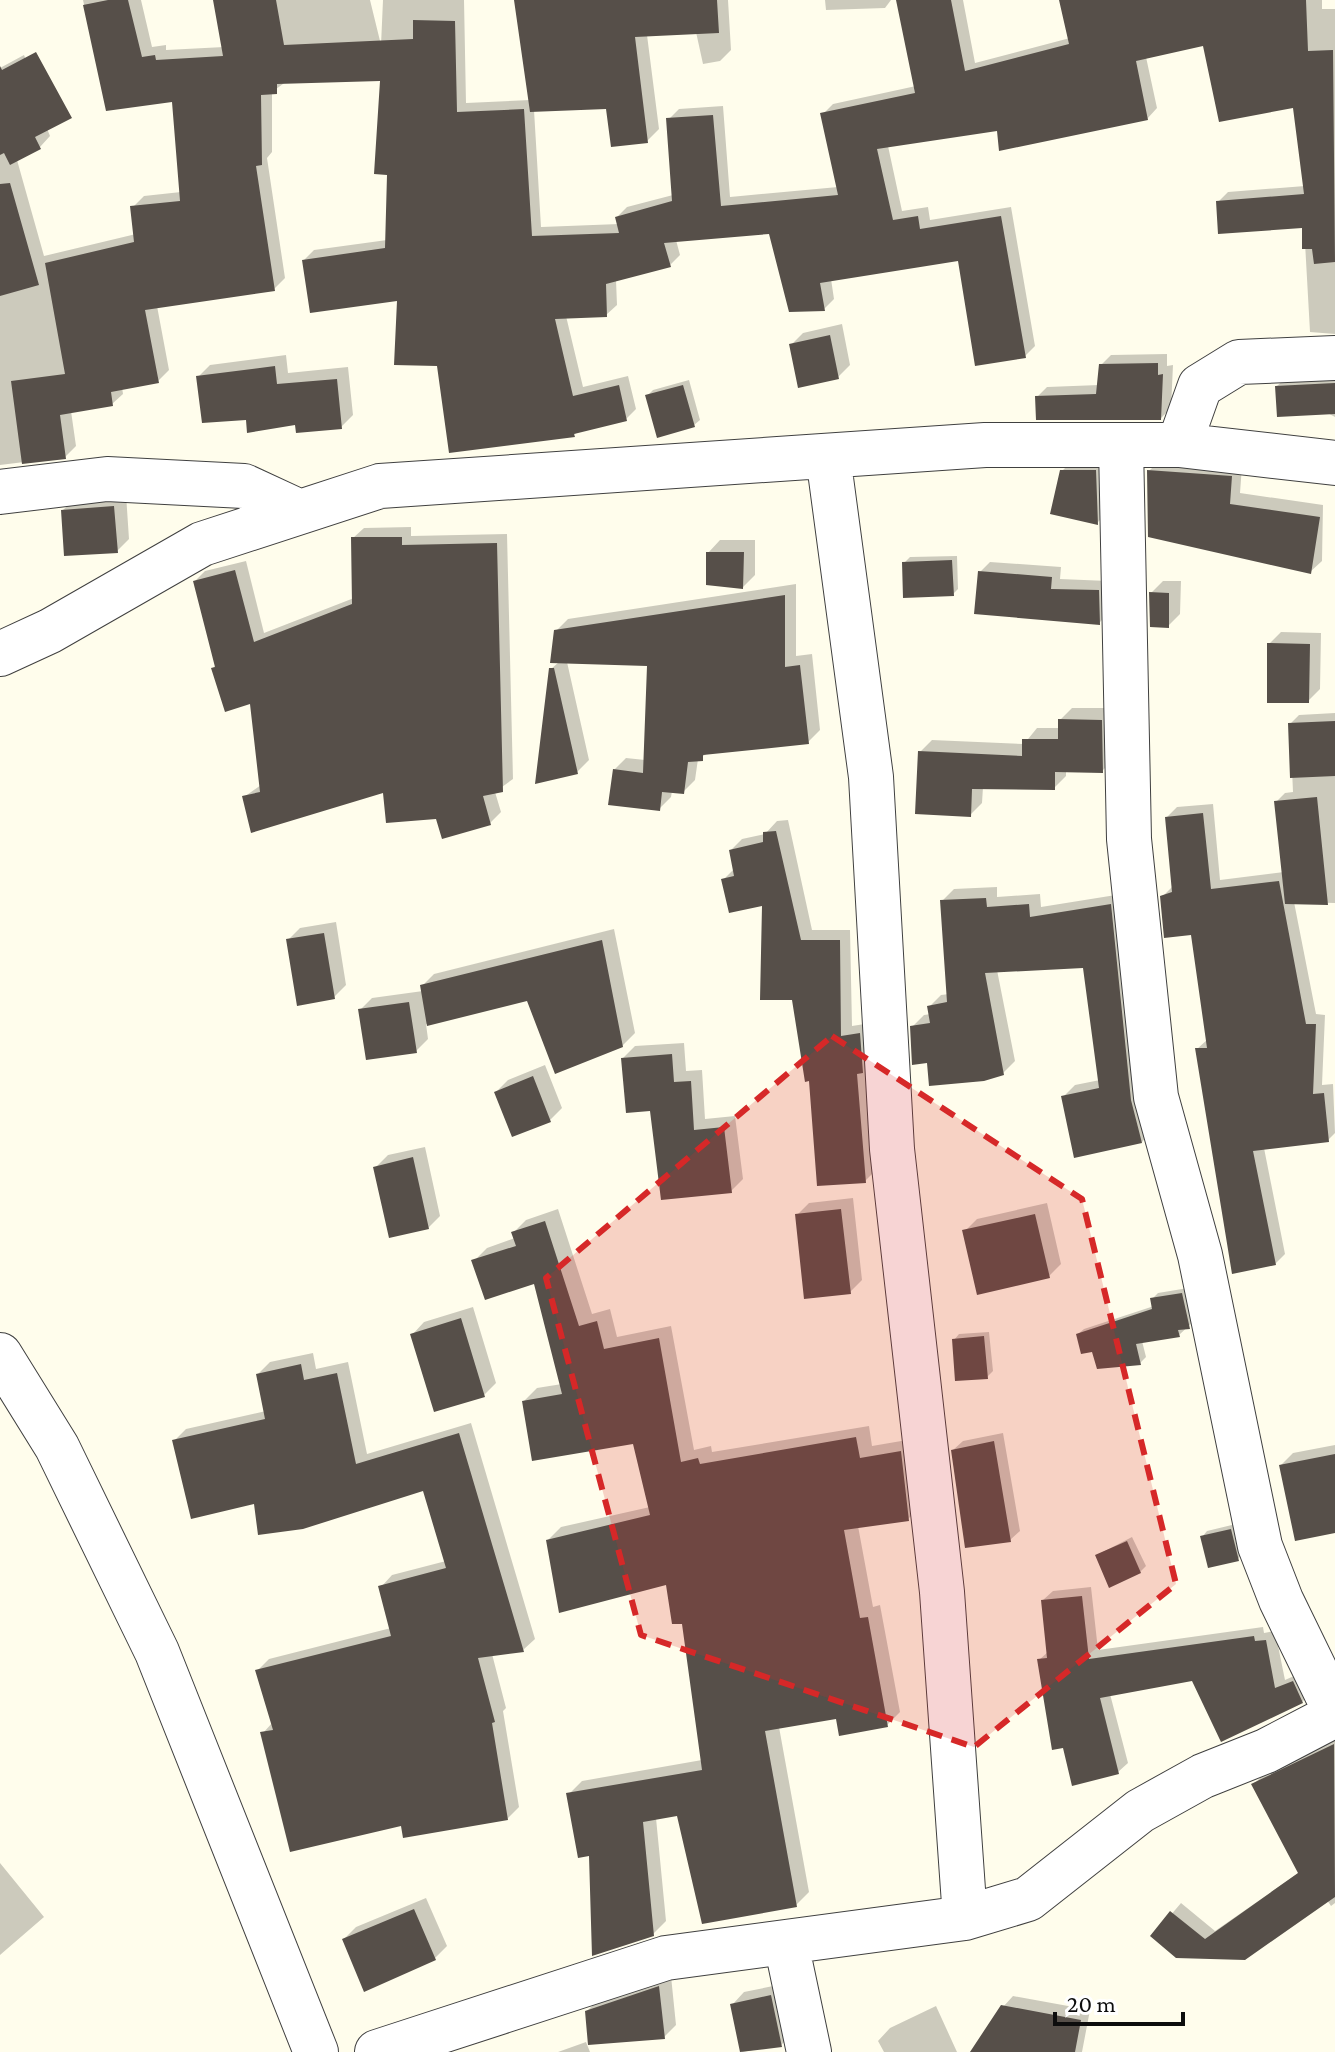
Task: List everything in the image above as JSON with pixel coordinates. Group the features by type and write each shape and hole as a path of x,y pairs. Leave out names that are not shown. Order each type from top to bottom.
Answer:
{"street":[{"path":"1179,445 1200,386 1239,362 1335,358"},
{"path":"0,654 50,631 202,544 380,486 985,445 1179,445 1335,463"},
{"path":"377,2052 666,1958 965,1918 1028,1899 1140,1811 1203,1776 1266,1751 1335,1713 1281,1600 1260,1546 1200,1255 1156,1097 1129,839 1121,445"},
{"path":"828,456 871,777 892,1149 942,1592 965,1918"},
{"path":"0,492 107,479 244,486 298,511"},
{"path":"0,1355 57,1447 157,1652 316,2052"},
{"path":"786,1943 809,2052"}],"highlighted area":[{"path":"832,1036 1082,1199 1176,1584 974,1747 641,1635 546,1278"}],"building":[{"path":"128,0 142,57 155,55 156,60 223,56 213,0 276,0 284,45 413,39 413,20 455,21 457,112 524,109 532,236 619,233 615,217 672,201 666,118 713,115 721,206 838,195 820,113 915,93 896,0 951,0 965,71 1069,44 1059,0 1306,0 1308,51 1333,50 1335,262 1314,264 1312,249 1302,249 1302,228 1218,234 1216,201 1304,194 1293,108 1219,122 1203,46 1136,61 1148,120 999,151 997,131 877,149 893,220 918,216 920,229 1001,216 1026,358 975,366 958,261 820,283 825,311 789,312 769,234 664,243 671,267 606,284 607,317 555,319 573,396 619,385 627,421 574,434 575,437 449,453 437,366 394,365 397,301 310,313 302,260 385,248 387,175 374,174 380,81 277,84 277,94 261,95 262,165 256,166 275,291 145,310 159,383 111,392 113,406 60,415 66,459 22,464 11,381 65,374 45,263 134,242 130,206 180,201 172,102 106,111 83,5"},
{"path":"514,0 717,0 719,33 635,37 648,143 611,147 606,109 530,112"},
{"path":"36,52 72,118 35,137 41,149 10,165 4,153 0,155 0,66 2,70"},
{"path":"10,183 39,285 0,296 0,184"},
{"path":"830,335 839,379 798,388 789,344"},
{"path":"1158,363 1158,375 1163,374 1161,420 1036,420 1035,396 1096,394 1099,364"},
{"path":"275,366 277,384 337,379 342,429 296,433 295,425 247,433 246,420 202,423 196,376"},
{"path":"1335,383 1335,414 1277,417 1275,386"},
{"path":"683,385 695,427 657,438 645,395"},
{"path":"1060,470 1096,470 1098,525 1050,514"},
{"path":"1147,470 1232,476 1230,504 1320,517 1311,574 1148,537"},
{"path":"114,506 118,553 64,556 61,510"},
{"path":"351,537 402,537 402,545 497,543 503,792 483,796 491,825 442,839 436,819 386,823 383,793 251,833 242,796 260,792 250,704 225,712 211,668 215,667 193,581 235,570 254,642 352,604"},
{"path":"706,552 744,552 743,589 706,585"},
{"path":"952,560 954,596 903,598 902,562"},
{"path":"978,571 1052,577 1051,589 1099,590 1100,625 974,614"},
{"path":"1149,592 1169,593 1169,628 1150,627"},
{"path":"785,595 785,667 800,665 809,744 703,755 703,761 688,762 684,794 662,792 660,811 608,805 613,769 643,773 647,666 550,663 554,630"},
{"path":"1267,643 1310,644 1309,703 1267,703"},
{"path":"549,668 554,668 578,774 535,784"},
{"path":"1058,719 1102,720 1103,773 1055,772 1055,790 972,789 971,817 915,814 918,751 1022,756 1022,739 1058,739"},
{"path":"1335,721 1335,776 1290,778 1288,723"},
{"path":"1317,797 1328,905 1285,904 1274,801"},
{"path":"1203,813 1211,889 1279,881 1306,1024 1316,1024 1313,1094 1324,1093 1329,1142 1253,1151 1276,1265 1232,1274 1195,1048 1207,1048 1191,935 1164,938 1160,896 1172,892 1165,817"},
{"path":"776,831 801,940 840,940 841,1036 860,1033 863,1073 857,1074 866,1183 817,1186 809,1081 805,1082 792,1000 760,1000 762,906 729,913 721,879 734,876 729,850 763,842 763,832"},
{"path":"986,898 987,907 1029,904 1030,917 1111,904 1131,1100 1142,1143 1074,1158 1061,1096 1099,1088 1083,968 985,973 1004,1075 984,1081 929,1086 927,1063 912,1065 910,1026 930,1023 927,1006 947,1002 940,900"},
{"path":"324,933 335,999 297,1006 286,939"},
{"path":"602,940 623,1047 555,1074 527,1001 427,1026 420,985"},
{"path":"409,1002 417,1053 366,1060 358,1009"},
{"path":"672,1054 674,1082 691,1081 694,1130 724,1127 732,1193 661,1200 650,1111 626,1113 621,1058"},
{"path":"533,1076 551,1122 512,1137 494,1092"},
{"path":"413,1157 429,1229 389,1238 373,1167"},
{"path":"841,1209 851,1294 804,1299 795,1214"},
{"path":"1035,1214 1050,1278 977,1295 962,1230"},
{"path":"545,1221 579,1326 597,1321 604,1349 659,1338 681,1462 698,1458 700,1464 856,1437 860,1458 901,1451 909,1521 844,1530 860,1618 868,1617 888,1727 839,1736 836,1719 765,1731 797,1907 702,1924 677,1816 643,1822 654,1936 592,1956 589,1856 578,1858 566,1793 702,1770 682,1624 672,1624 666,1585 559,1613 546,1540 650,1515 633,1444 532,1461 522,1401 562,1394 534,1284 485,1300 471,1260 516,1246 511,1232"},
{"path":"1182,1293 1190,1329 1178,1330 1180,1337 1136,1344 1141,1365 1097,1369 1092,1352 1081,1354 1076,1334 1152,1309 1150,1298"},
{"path":"461,1318 485,1397 434,1412 410,1334"},
{"path":"984,1336 988,1379 955,1381 952,1339"},
{"path":"301,1364 304,1380 337,1373 356,1464 459,1433 524,1652 478,1658 495,1722 492,1723 508,1820 403,1838 401,1826 290,1852 260,1732 273,1730 255,1670 391,1636 378,1586 446,1568 423,1491 303,1529 258,1535 254,1504 191,1519 172,1440 265,1419 256,1374"},
{"path":"994,1441 1011,1542 965,1548 951,1450"},
{"path":"1335,1454 1335,1533 1295,1541 1279,1465"},
{"path":"1231,1529 1239,1561 1208,1568 1200,1536"},
{"path":"1127,1541 1141,1573 1109,1588 1095,1555"},
{"path":"1082,1596 1089,1659 1254,1636 1255,1641 1266,1640 1275,1688 1293,1681 1303,1703 1221,1742 1192,1681 1100,1698 1119,1774 1072,1786 1063,1748 1052,1750 1037,1659 1047,1658 1041,1600"},
{"path":"1334,1744 1335,1897 1245,1960 1176,1958 1150,1936 1170,1911 1205,1939 1298,1873 1251,1784"},
{"path":"414,1909 436,1960 364,1992 342,1939"},
{"path":"659,1986 665,2039 588,2045 585,2011"},
{"path":"771,1995 782,2047 740,2052 730,2004"},
{"path":"1001,2005 1081,2020 1075,2052 970,2052"}]}
